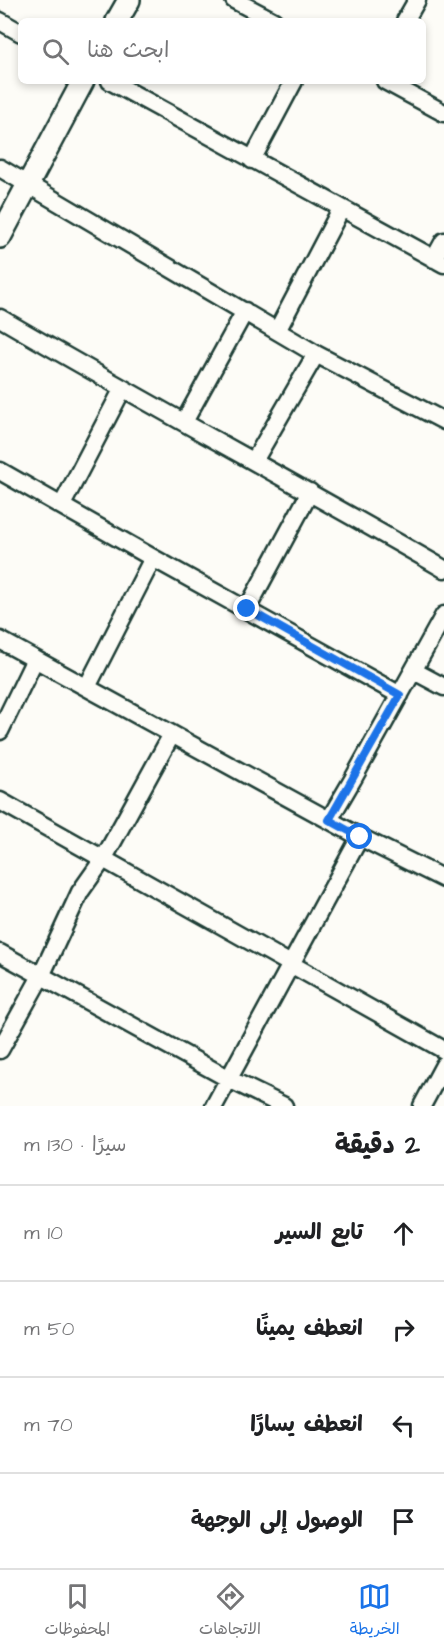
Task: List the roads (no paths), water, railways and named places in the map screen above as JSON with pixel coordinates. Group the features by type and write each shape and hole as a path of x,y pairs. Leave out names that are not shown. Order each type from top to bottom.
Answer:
{"street":[{"path":"119,18 129,0"},
{"path":"234,0 268,18"},
{"path":"407,18 417,0"},
{"path":"0,21 18,31"},
{"path":"0,237 81,84"},
{"path":"115,84 439,261 444,241"},
{"path":"252,160 292,84"},
{"path":"391,84 442,108"},
{"path":"0,168 316,354 444,421"},
{"path":"277,331 341,209"},
{"path":"184,422 245,311"},
{"path":"0,318 122,390 310,492 444,569"},
{"path":"254,461 316,354"},
{"path":"62,505 122,390"},
{"path":"0,471 400,695"},
{"path":"247,609 310,492"},
{"path":"87,687 153,558"},
{"path":"329,820 444,615"},
{"path":"0,640 360,837 444,879"},
{"path":"0,731 35,659"},
{"path":"414,671 444,687"},
{"path":"0,1050 41,976 80,892 104,858 172,734"},
{"path":"0,801 444,1050"},
{"path":"214,1106 360,837"},
{"path":"0,953 229,1079 284,1106"},
{"path":"422,1106 444,1065"}]}
